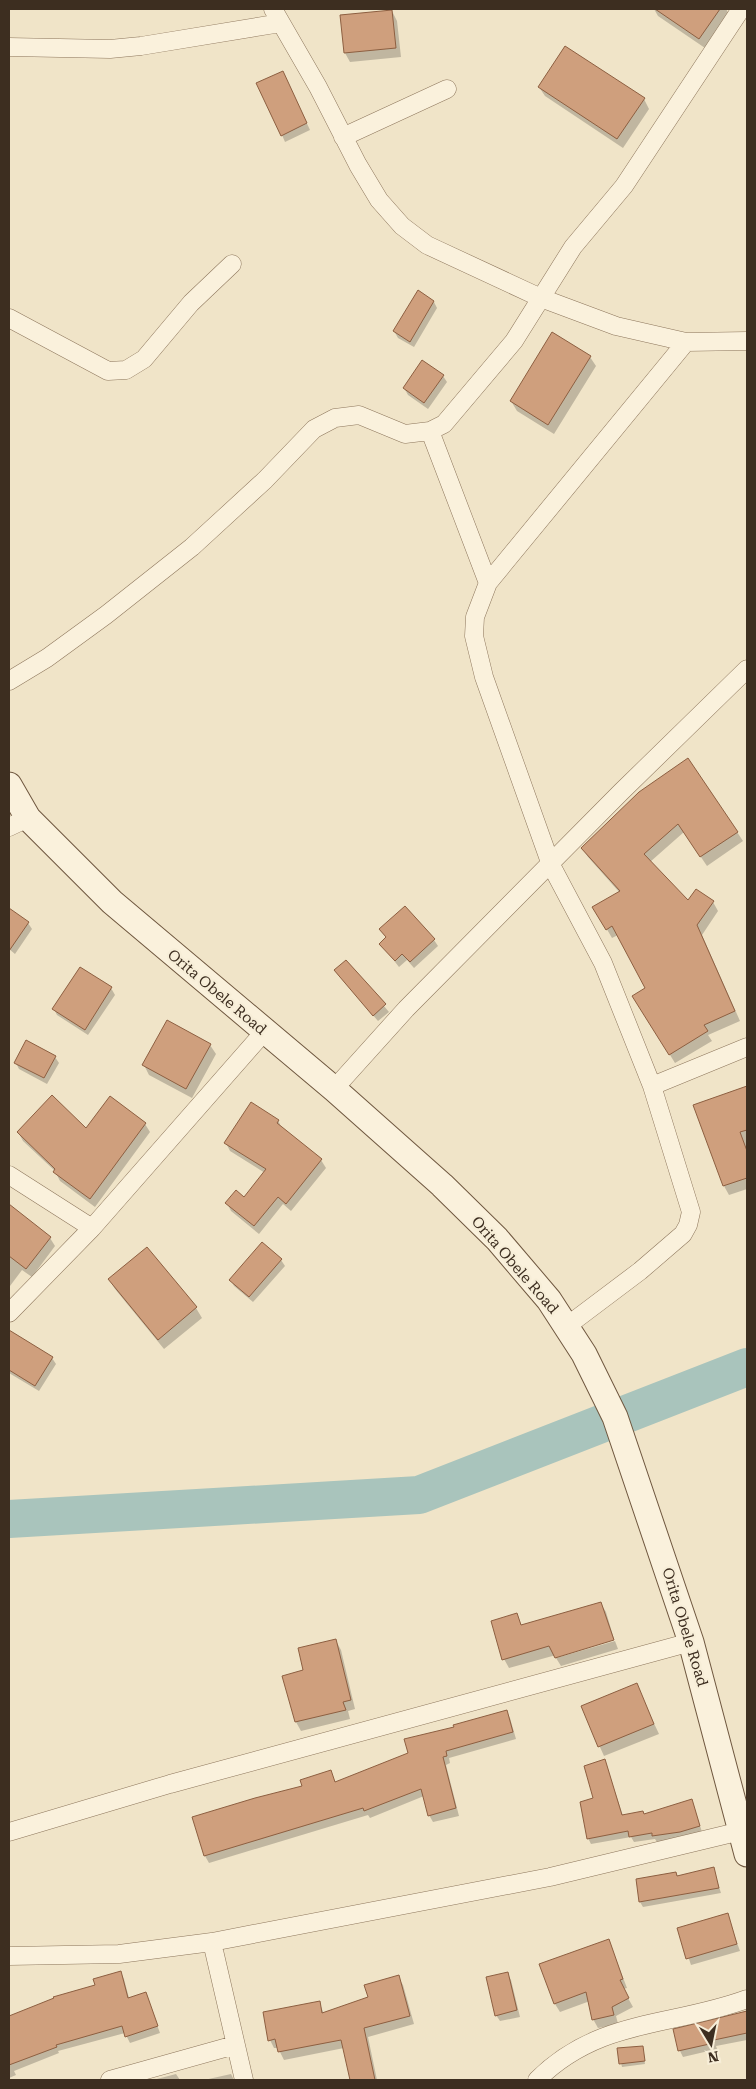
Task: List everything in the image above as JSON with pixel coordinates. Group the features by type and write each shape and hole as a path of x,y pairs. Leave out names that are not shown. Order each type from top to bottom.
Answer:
{"main road":[{"name":"Orita Obele Road","path":"9,785 19,822 264,1032 334,1089 442,1185 497,1239 549,1300 567,1326 615,1417 691,1642 745,1838"}],"street":[{"path":"9,681 90,627 185,553 266,480 314,429 335,418 358,415 405,434 430,431 444,424 514,341 573,247 624,186 741,9"},
{"path":"9,47 110,49 141,46 277,16 379,200 402,226 427,245 541,298 616,326 686,342 747,340"},
{"path":"343,137 447,89"},
{"path":"9,318 108,371 126,370 144,359 191,303 232,264"},
{"path":"567,1326 640,1271 683,1234 688,1225 691,1212 652,1086 603,963 550,865 484,677 474,636 475,617 488,583 686,342"},
{"path":"430,431 488,583"},
{"path":"334,1089 406,1009 621,792 747,669"},
{"path":"9,1313 92,1228 264,1032"},
{"path":"652,1086 747,1047"},
{"path":"9,1175 92,1228"},
{"path":"9,1832 170,1784 691,1642"},
{"path":"9,1956 119,1954 212,1942 745,1838"},
{"path":"212,1942 244,2080"},
{"path":"536,2080 552,2065 595,2039 632,2027 747,1999"},
{"path":"110,2080 235,2045"}],"building":[{"path":"655,9 720,9 699,39"},
{"path":"392,10 396,48 344,53 340,15"},
{"path":"565,46 645,98 617,139 538,87"},
{"path":"283,71 307,123 281,136 256,83"},
{"path":"418,290 434,301 410,342 393,331"},
{"path":"552,332 591,356 548,425 510,401"},
{"path":"422,360 444,375 424,403 403,388"},
{"path":"688,758 738,832 700,857 678,824 644,854 688,900 696,889 714,901 697,925 735,1011 704,1025 708,1031 669,1055 632,996 645,988 612,926 606,930 592,907 620,891 581,848 639,792"},
{"path":"405,906 435,939 410,962 402,954 395,961 379,944 386,937 379,929"},
{"path":"9,908 29,922 9,951"},
{"path":"346,960 386,1004 373,1016 334,970"},
{"path":"80,967 112,987 85,1030 52,1009"},
{"path":"167,1020 211,1044 186,1089 142,1065"},
{"path":"26,1040 56,1056 44,1078 14,1063"},
{"path":"747,1086 747,1130 740,1132 747,1151 747,1178 723,1186 693,1105"},
{"path":"52,1095 86,1128 110,1096 146,1123 90,1199 53,1172 55,1169 17,1132"},
{"path":"251,1102 279,1120 277,1123 322,1159 286,1204 278,1197 254,1226 225,1203 236,1190 244,1197 266,1169 224,1143"},
{"path":"9,1204 51,1237 26,1269 9,1256"},
{"path":"262,1242 282,1259 249,1297 229,1280"},
{"path":"147,1247 197,1307 158,1340 108,1279"},
{"path":"9,1330 53,1357 35,1386 9,1370"},
{"path":"601,1602 614,1640 555,1658 549,1646 502,1660 491,1621 517,1613 521,1625"},
{"path":"336,1639 351,1700 343,1702 346,1710 295,1722 282,1676 303,1670 298,1648"},
{"path":"637,1683 654,1724 598,1747 581,1706"},
{"path":"507,1710 513,1732 446,1751 447,1756 443,1757 456,1808 428,1816 421,1789 364,1811 363,1808 204,1856 192,1817 302,1786 300,1780 331,1770 335,1782 408,1753 404,1739 454,1727 453,1725"},
{"path":"605,1759 622,1815 643,1811 644,1814 692,1799 700,1826 680,1832 652,1836 652,1833 629,1837 628,1831 587,1839 580,1802 593,1798 584,1766"},
{"path":"714,1867 719,1888 639,1902 636,1879 676,1872 677,1876"},
{"path":"728,1913 737,1944 686,1959 677,1928"},
{"path":"609,1939 623,1979 620,1980 629,1998 612,2007 614,2015 592,2020 586,1992 554,2004 539,1964"},
{"path":"121,1971 128,1998 146,1992 158,2026 125,2037 122,2026 56,2045 57,2047 9,2065 9,2016 53,1997 95,1985 93,1979"},
{"path":"508,1972 517,2010 495,2016 486,1977"},
{"path":"399,1975 410,2016 364,2028 375,2080 350,2080 341,2040 278,2052 275,2039 268,2041 263,2012 320,2001 322,2013 368,1997 364,1985"},
{"path":"747,2011 747,2033 714,2040 714,2043 678,2051 673,2029"},
{"path":"643,2046 645,2061 619,2064 617,2048"}],"waterway":[{"path":"9,1519 419,1495 747,1367"}]}
